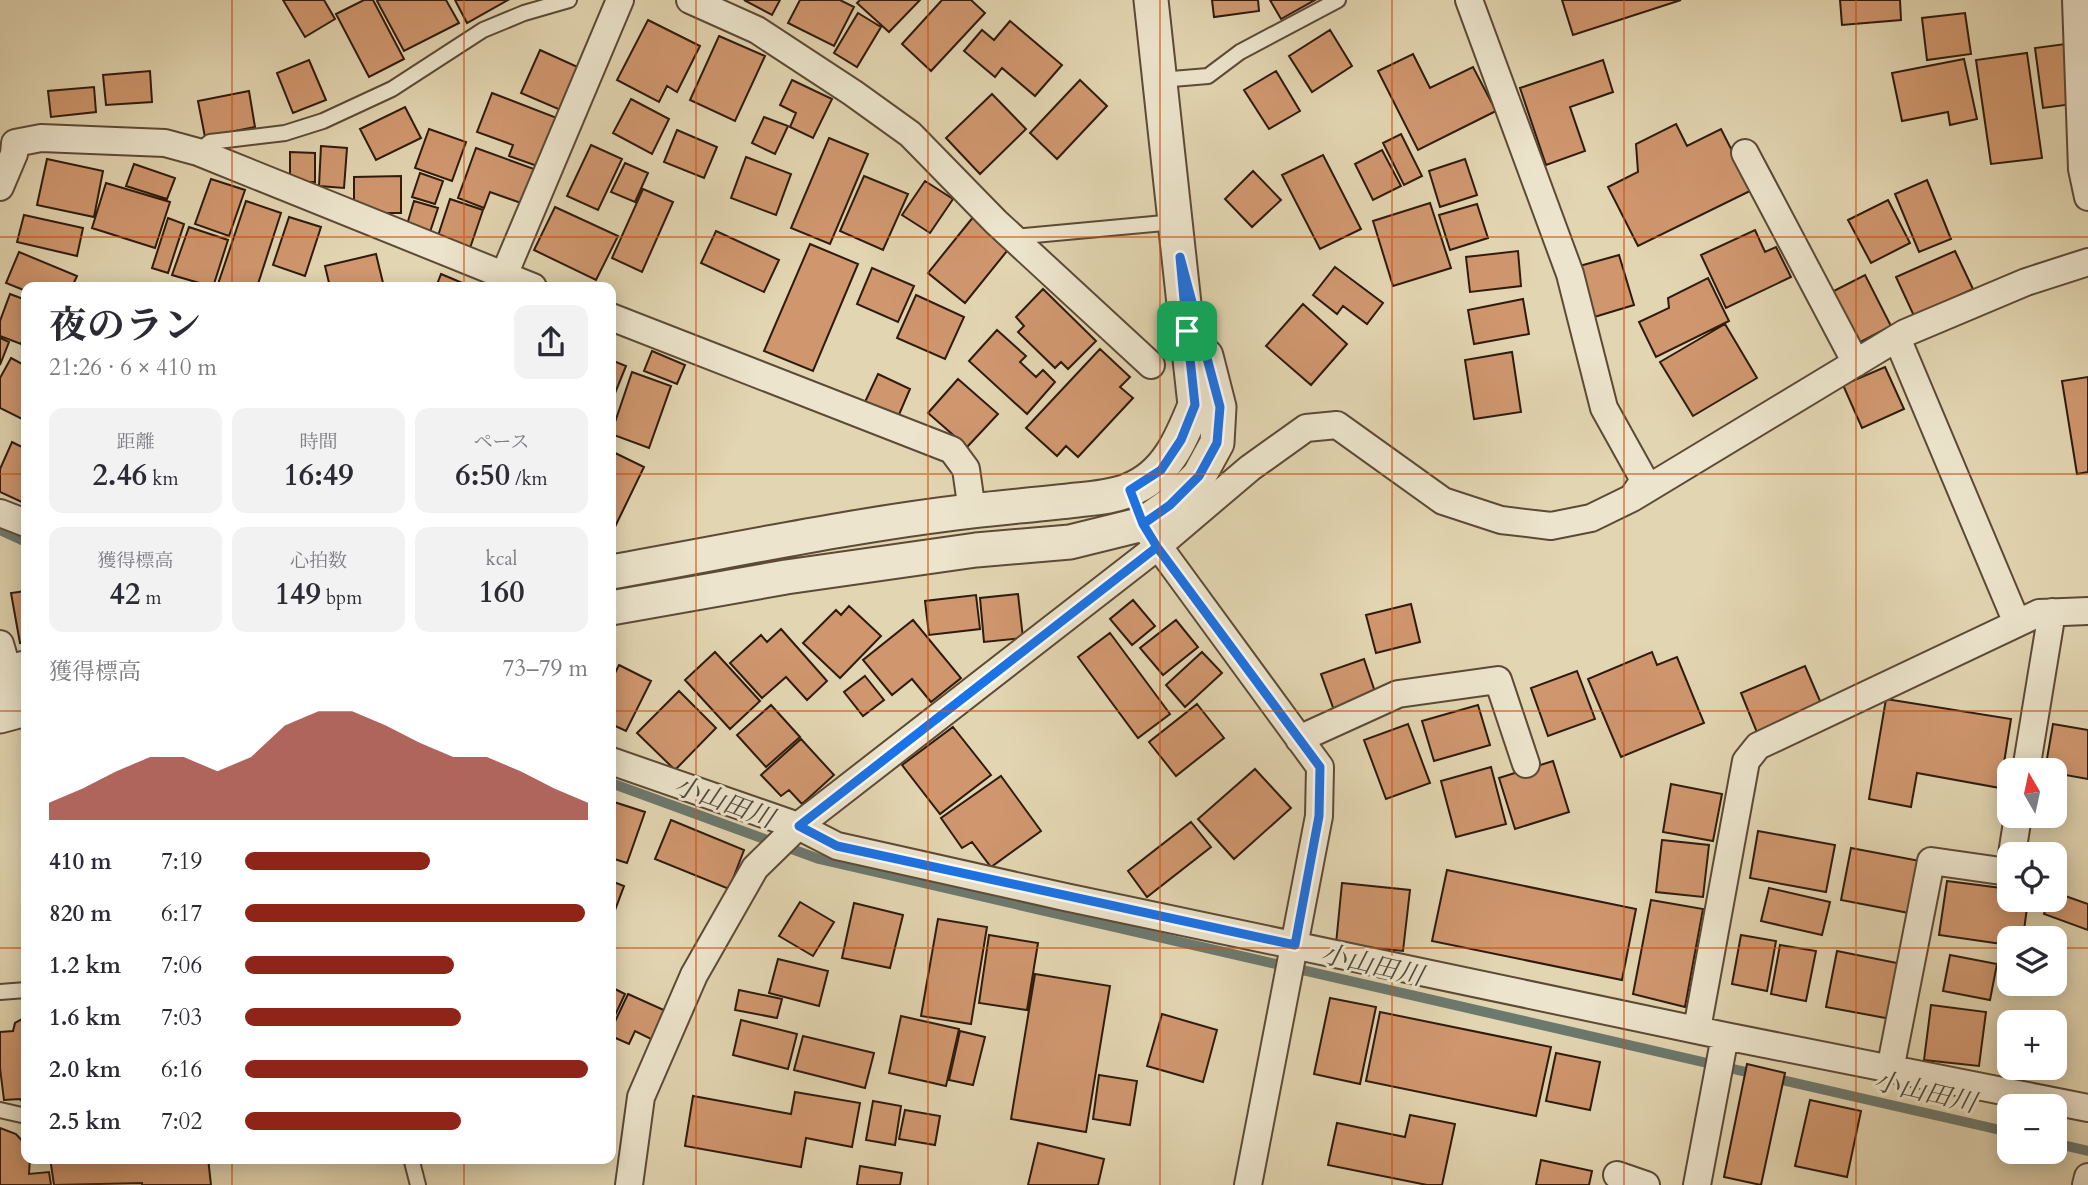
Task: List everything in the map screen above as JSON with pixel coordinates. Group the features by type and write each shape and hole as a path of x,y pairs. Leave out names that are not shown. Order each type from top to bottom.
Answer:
{"street":[{"path":"0,187 15,154 7,145 41,138 165,143 198,152 501,281 620,0"},
{"path":"690,0 757,30 910,134 1012,237 1151,365"},
{"path":"616,571 972,511 1023,508 1108,496 1130,490 1161,470 1181,440 1195,405 1151,0"},
{"path":"1469,0 1570,274 1604,408 1644,480 1632,498"},
{"path":"2080,9 2082,169 2088,197"},
{"path":"1745,153 1856,363"},
{"path":"1150,535 1170,505 1199,476 1217,443 1220,407 1180,257"},
{"path":"629,1185 641,1097 694,975 755,868 799,826 1150,535 1306,428 1337,425 1443,501 1501,520 1551,526 1591,518 1632,498 1897,338 2026,282 2088,262"},
{"path":"616,319 952,450 966,469 972,511"},
{"path":"1897,338 2017,623"},
{"path":"1130,490 1150,535 1320,767 1319,816 1248,1185"},
{"path":"0,513 21,521"},
{"path":"616,607 786,577 976,550 1150,535"},
{"path":"1697,1029 1746,761 1758,746 2039,613 2088,611"},
{"path":"2027,758 2052,612"},
{"path":"9,664 14,712"},
{"path":"1299,739 1398,694 1498,680 1526,764"},
{"path":"616,763 799,826 837,846 1725,1036 2088,1108"},
{"path":"1890,1070 1931,861 1997,870"},
{"path":"1697,1185 1725,1036"},
{"path":"1617,1175 1646,1185"},
{"path":"2085,1185 2088,1177"}],"lane":[{"path":"198,152 210,142 285,133 323,121 392,89 483,30 524,13 569,0"},
{"path":"1160,80 1208,76 1240,52 1339,0"},
{"path":"1012,237 1176,222"},
{"path":"0,992 21,990"},
{"path":"0,1110 21,1115"},
{"path":"413,1164 418,1185"}],"building":[{"path":"283,0 324,0 335,19 305,37"},
{"path":"364,0 373,0 404,59 369,77 336,14"},
{"path":"446,0 459,23 404,51 377,1"},
{"path":"455,0 508,0 467,23"},
{"path":"744,0 780,0 772,15"},
{"path":"800,0 840,0 854,7 834,46 788,23"},
{"path":"860,0 920,0 889,32 857,3"},
{"path":"942,0 971,0 985,13 931,71 902,44"},
{"path":"1212,0 1258,0 1259,11 1214,17"},
{"path":"1270,0 1315,0 1281,19"},
{"path":"1562,0 1681,0 1573,35"},
{"path":"1840,0 1900,0 1901,20 1842,25"},
{"path":"858,13 881,27 857,67 834,53"},
{"path":"1965,13 1971,54 1927,60 1922,18"},
{"path":"648,20 700,46 677,92 667,86 659,102 617,80"},
{"path":"1010,21 1062,65 1035,96 1002,68 995,77 964,51 982,30 994,40"},
{"path":"1330,30 1352,66 1312,92 1289,56"},
{"path":"719,36 765,56 735,121 690,100"},
{"path":"2065,44 2073,104 2043,108 2035,48"},
{"path":"540,50 582,69 563,111 521,93"},
{"path":"2027,53 2042,158 1991,164 1976,60"},
{"path":"1413,54 1430,88 1473,67 1496,111 1418,150 1378,71"},
{"path":"1964,59 1977,119 1950,125 1948,112 1902,121 1892,73"},
{"path":"309,60 326,100 293,113 277,73"},
{"path":"1603,60 1613,92 1570,107 1585,151 1546,165 1520,88"},
{"path":"150,71 152,102 106,105 103,75"},
{"path":"1276,71 1300,111 1269,129 1244,90"},
{"path":"792,80 832,99 813,138 790,127 796,113 780,105"},
{"path":"1080,80 1107,106 1057,159 1030,133"},
{"path":"94,87 96,112 51,117 48,91"},
{"path":"249,91 255,127 205,137 198,101"},
{"path":"492,93 557,118 540,167 509,156 513,145 477,132"},
{"path":"992,94 1026,129 980,174 946,138"},
{"path":"631,99 669,119 652,154 613,133"},
{"path":"405,107 421,138 376,160 360,129"},
{"path":"764,117 788,126 775,154 752,143"},
{"path":"1676,124 1687,146 1721,129 1752,190 1638,246 1608,187 1638,172 1636,144"},
{"path":"429,129 466,142 452,181 415,168"},
{"path":"677,130 717,147 704,178 664,162"},
{"path":"1401,134 1422,176 1404,185 1383,143"},
{"path":"829,138 868,154 830,244 791,228"},
{"path":"591,145 622,159 598,210 567,196"},
{"path":"321,146 347,148 344,188 319,186"},
{"path":"476,148 534,169 521,203 490,192 484,208 458,198"},
{"path":"1382,150 1401,186 1373,200 1355,164"},
{"path":"290,152 315,153 315,182 290,182"},
{"path":"1323,155 1361,229 1320,249 1282,175"},
{"path":"746,157 791,174 776,215 731,198"},
{"path":"47,159 103,171 94,217 37,205"},
{"path":"1465,159 1477,195 1440,207 1429,171"},
{"path":"625,163 648,173 635,202 611,192"},
{"path":"134,164 175,178 167,199 126,186"},
{"path":"1253,171 1281,200 1252,227 1225,199"},
{"path":"420,173 443,181 435,204 412,197"},
{"path":"401,176 401,213 354,213 354,177"},
{"path":"864,176 908,194 883,250 840,231"},
{"path":"211,179 245,190 229,236 195,224"},
{"path":"1927,180 1951,239 1919,252 1895,194"},
{"path":"925,181 953,199 930,233 902,215"},
{"path":"106,183 170,202 155,248 92,228"},
{"path":"643,189 673,202 642,272 612,258"},
{"path":"450,199 483,210 469,251 437,239"},
{"path":"1888,200 1910,243 1871,263 1848,220"},
{"path":"246,201 281,213 259,282 219,282"},
{"path":"414,201 438,208 429,235 406,228"},
{"path":"1430,203 1451,268 1393,286 1373,221"},
{"path":"1477,204 1488,238 1450,250 1439,215"},
{"path":"555,207 618,236 596,280 534,250"},
{"path":"24,215 83,228 77,256 17,242"},
{"path":"974,216 1011,246 965,303 928,273"},
{"path":"289,217 321,227 305,276 273,265"},
{"path":"168,218 184,224 168,273 152,268"},
{"path":"189,227 228,240 215,282 196,282 172,275"},
{"path":"1755,230 1765,252 1776,247 1791,277 1726,308 1701,255"},
{"path":"716,231 779,260 764,292 701,263"},
{"path":"810,244 858,264 813,371 764,351"},
{"path":"1518,251 1521,286 1470,292 1466,257"},
{"path":"1955,251 1973,289 1914,316 1896,277"},
{"path":"19,252 77,276 74,282 21,282 21,289 6,283"},
{"path":"376,254 383,282 329,282 325,266"},
{"path":"1619,255 1634,305 1591,318 1576,267"},
{"path":"1335,267 1383,303 1367,324 1343,306 1337,314 1313,295"},
{"path":"872,268 914,286 898,322 857,304"},
{"path":"441,274 460,282 438,282"},
{"path":"1865,275 1891,326 1851,347 1824,296"},
{"path":"1708,278 1729,321 1656,357 1639,322 1669,308 1668,298"},
{"path":"1043,289 1096,341 1068,369 1061,362 1055,368 1018,332 1024,326 1016,317"},
{"path":"10,294 21,298 21,344 0,336 0,321"},
{"path":"916,295 964,317 945,359 897,338"},
{"path":"1523,299 1529,334 1474,344 1468,310"},
{"path":"1303,304 1347,344 1311,385 1266,346"},
{"path":"1725,324 1757,378 1693,416 1660,362"},
{"path":"997,330 1026,356 1020,362 1036,377 1043,370 1055,382 1027,414 969,361"},
{"path":"0,338 9,342 0,365"},
{"path":"1100,349 1130,377 1120,387 1133,398 1078,457 1066,446 1057,456 1026,428"},
{"path":"652,351 685,365 677,384 644,371"},
{"path":"1512,352 1521,412 1474,419 1465,360"},
{"path":"11,358 21,363 21,418 0,408 0,378"},
{"path":"616,362 626,366 616,391"},
{"path":"1885,367 1904,409 1862,428 1843,385"},
{"path":"632,372 671,386 649,448 616,436 616,419"},
{"path":"878,374 910,389 898,417 865,402"},
{"path":"2088,377 2088,472 2077,474 2062,381"},
{"path":"958,379 998,414 967,447 928,413"},
{"path":"12,442 21,446 21,502 0,492 0,469"},
{"path":"616,453 644,467 616,525"},
{"path":"21,592 21,643 20,643 11,593"},
{"path":"1018,594 1023,638 984,642 980,598"},
{"path":"976,595 980,629 929,635 925,601"},
{"path":"1133,600 1155,626 1132,645 1110,619"},
{"path":"1411,604 1420,642 1376,653 1366,615"},
{"path":"849,606 881,636 840,678 803,643 836,610 841,615"},
{"path":"913,620 961,678 931,702 912,679 892,695 863,660"},
{"path":"1176,620 1198,647 1163,675 1140,648"},
{"path":"781,629 827,681 807,700 786,677 762,698 730,663 761,635 767,642"},
{"path":"1110,633 1170,714 1138,738 1078,657"},
{"path":"715,652 760,701 730,729 685,680"},
{"path":"1202,652 1222,673 1185,707 1166,685"},
{"path":"1652,652 1657,665 1677,657 1704,723 1621,757 1588,679"},
{"path":"1364,659 1377,698 1335,713 1321,674"},
{"path":"619,665 651,681 626,731 616,726 616,671"},
{"path":"1805,666 1823,708 1758,735 1741,693"},
{"path":"1577,671 1595,719 1548,736 1531,688"},
{"path":"865,676 884,700 863,716 844,692"},
{"path":"679,691 716,728 675,770 637,733"},
{"path":"1886,699 2011,719 2005,758 1997,758 1997,787 1917,773 1911,807 1869,799"},
{"path":"1197,704 1224,738 1176,776 1149,742"},
{"path":"771,705 800,737 766,767 737,735"},
{"path":"1478,705 1490,745 1434,761 1422,721"},
{"path":"1408,724 1430,783 1386,799 1364,740"},
{"path":"2053,724 2088,730 2088,779 2067,775 2067,758 2047,758"},
{"path":"953,727 991,775 940,814 902,765"},
{"path":"801,739 834,775 802,804 789,790 781,796 761,775"},
{"path":"1553,761 1569,812 1515,829 1499,778"},
{"path":"1491,767 1506,824 1456,837 1441,781"},
{"path":"1255,769 1291,808 1234,859 1198,819"},
{"path":"1001,776 1041,831 991,867 972,842 962,848 941,818"},
{"path":"1671,784 1722,794 1713,841 1663,832"},
{"path":"616,803 645,812 627,863 616,860"},
{"path":"671,820 744,850 729,889 655,859"},
{"path":"1191,822 1211,847 1147,897 1128,871"},
{"path":"1758,831 1835,845 1826,892 1750,878"},
{"path":"1662,840 1709,845 1703,897 1656,892"},
{"path":"1851,848 1920,861 1909,913 1841,900"},
{"path":"1447,870 1636,909 1622,980 1432,941"},
{"path":"1947,881 1997,887 1997,912 2026,912 2025,926 1997,926 1997,943 1939,935"},
{"path":"616,883 624,886 616,908"},
{"path":"1342,883 1410,890 1403,951 1336,944"},
{"path":"1769,888 1830,902 1822,935 1761,921"},
{"path":"2067,897 2088,904 2088,930 2044,914 2067,912"},
{"path":"1651,900 1703,909 1685,1007 1633,994"},
{"path":"800,902 834,922 813,956 779,936"},
{"path":"854,903 903,915 890,968 842,958"},
{"path":"938,919 987,927 971,1024 921,1016"},
{"path":"989,935 1038,943 1027,1010 979,1003"},
{"path":"1741,935 1776,941 1767,991 1732,984"},
{"path":"1780,945 1816,951 1806,1001 1771,994"},
{"path":"1837,951 1902,964 1891,1019 1826,1007"},
{"path":"1950,955 1997,964 1990,1000 1943,991"},
{"path":"778,959 828,971 819,1006 769,993"},
{"path":"1035,974 1110,986 1086,1132 1011,1119"},
{"path":"616,990 625,994 616,1013"},
{"path":"739,990 782,999 777,1018 735,1010"},
{"path":"628,994 666,1011 653,1040 635,1031 629,1044 616,1038 616,1019"},
{"path":"1330,998 1376,1007 1360,1084 1314,1074"},
{"path":"1931,1005 1986,1012 1979,1066 1924,1060"},
{"path":"1380,1012 1551,1047 1536,1116 1366,1081"},
{"path":"1162,1014 1217,1030 1203,1082 1147,1066"},
{"path":"901,1016 959,1029 946,1086 889,1073"},
{"path":"21,1020 21,1100 4,1100 0,1068 0,1032 13,1031 15,1023"},
{"path":"741,1020 797,1034 788,1069 733,1055"},
{"path":"960,1031 985,1037 973,1085 949,1080"},
{"path":"803,1036 874,1053 865,1088 794,1070"},
{"path":"1556,1053 1600,1062 1590,1110 1546,1101"},
{"path":"1747,1064 1785,1073 1761,1185 1724,1177"},
{"path":"1099,1075 1137,1081 1130,1125 1093,1119"},
{"path":"795,1092 860,1103 852,1147 806,1138 801,1167 685,1146 693,1096 791,1114"},
{"path":"1810,1100 1861,1111 1847,1177 1795,1166"},
{"path":"873,1101 901,1106 895,1145 866,1140"},
{"path":"905,1110 940,1116 935,1145 899,1139"},
{"path":"1410,1115 1455,1124 1442,1185 1427,1185 1328,1165 1337,1123 1405,1137"},
{"path":"0,1128 16,1134 21,1140 21,1164 30,1164 29,1174 49,1172 51,1185 0,1185"},
{"path":"1038,1143 1104,1159 1098,1185 1028,1185"},
{"path":"1541,1160 1592,1171 1589,1185 1536,1185"},
{"path":"51,1164 209,1164 211,1185 142,1183 54,1185"},
{"path":"860,1166 902,1173 900,1185 857,1185"}],"waterway":[{"name":"小山田川","path":"0,530 21,540"},
{"name":"小山田川","path":"616,785 819,859 1755,1074"},
{"name":"小山田川","path":"1773,1078 1997,1129"},
{"name":"小山田川","path":"2067,1146 2088,1151"}],"route":[{"path":"1187,331 1180,257 1220,407 1217,443 1199,476 1170,505 1143,524 1157,547 1320,767 1319,816 1295,945 837,846 799,826 1157,547 1143,524 1130,490 1161,470 1181,440 1195,405 1187,331"}]}
